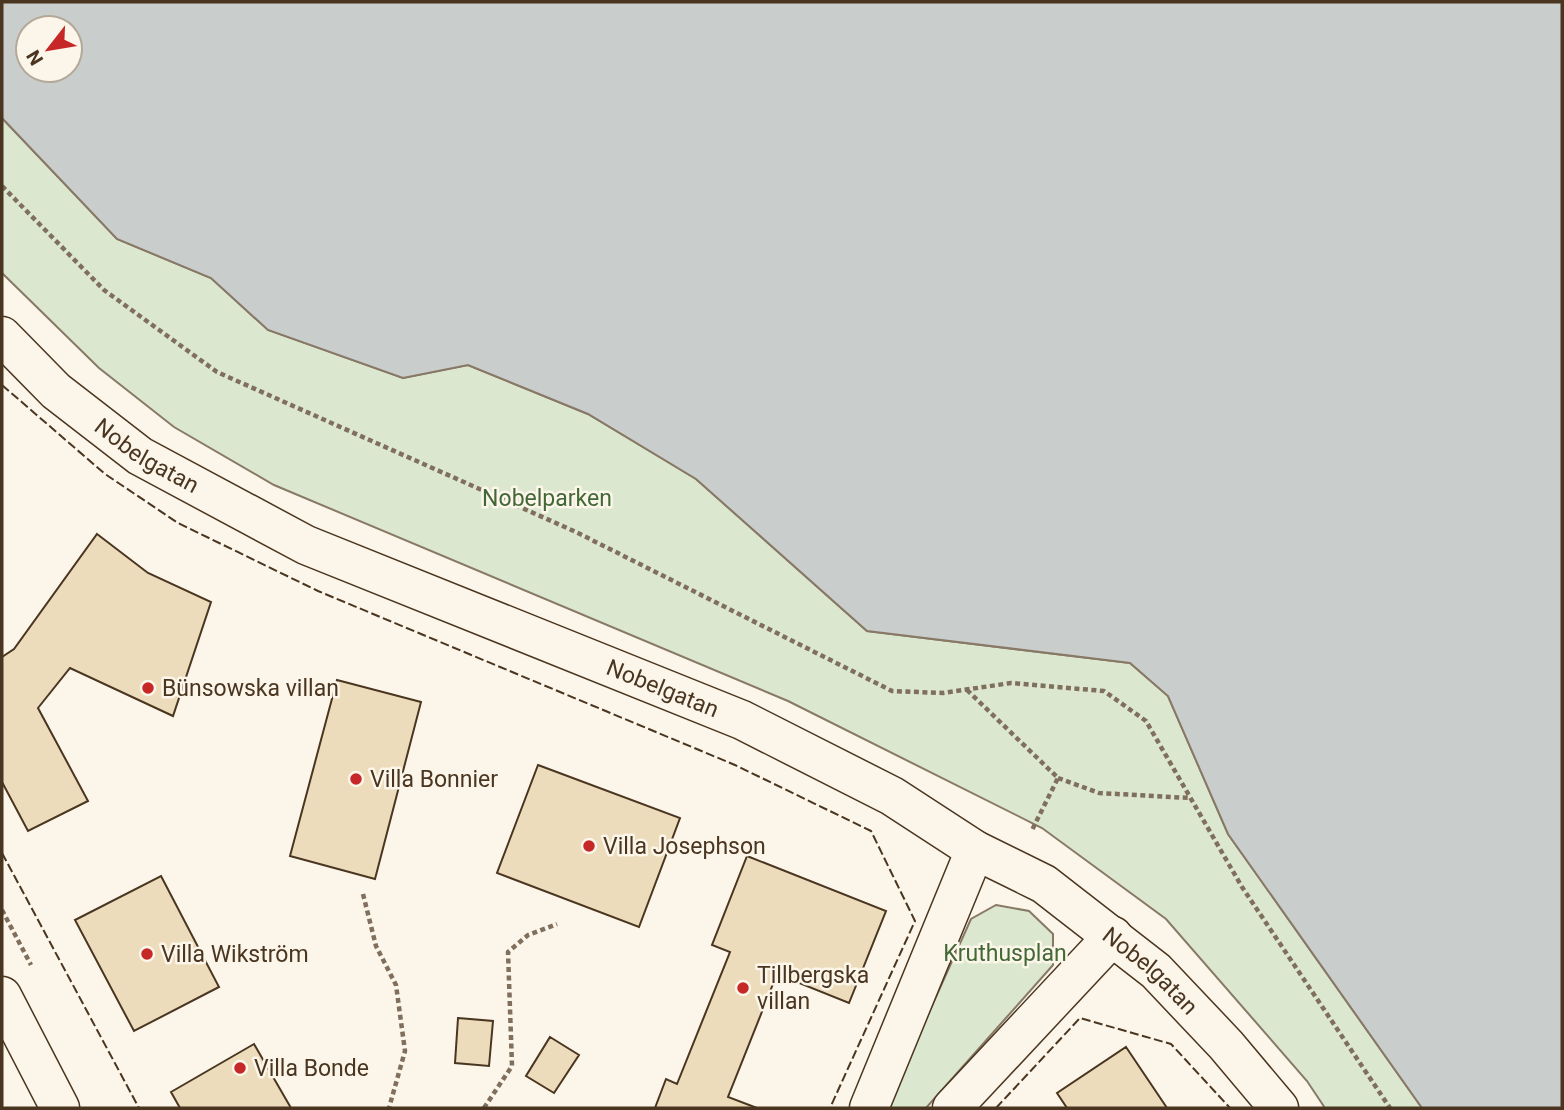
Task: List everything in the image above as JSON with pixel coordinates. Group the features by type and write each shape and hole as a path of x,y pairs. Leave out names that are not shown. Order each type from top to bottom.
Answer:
{"street":[{"name":"Nobelgatan","path":"2,336 56,391 140,456 306,545 742,720 892,796 975,850 1044,884 1113,936 1164,980 1226,1045 1279,1108"},
{"path":"869,1108 975,850"},
{"path":"952,1108 1113,936"},
{"path":"2,996 60,1108"}],"path":[{"path":"2,186 104,289 217,372 576,532 892,691 943,693 1010,683 1104,691 1146,721 1242,887 1390,1108"},
{"path":"967,690 1058,778 1099,793 1190,798"},
{"path":"1012,868 1058,778"},
{"path":"363,894 376,946 396,985 405,1051 390,1108"},
{"path":"484,1108 512,1066 508,952 528,935 556,924"}],"green space":[{"name":"Nobelparken","path":"2,118 117,239 211,278 268,330 403,378 468,365 588,414 696,479 867,631 1130,663 1168,696 1228,834 1422,1108 1325,1108 1307,1081 1166,919 1042,828 788,701 274,485 174,427 99,368 2,273"},
{"name":"Kruthusplan","path":"996,905 1029,911 1053,934 1053,965 926,1108 886,1108 971,919"}],"shaded area":[{"path":"2,2 1562,2 1562,1108 1422,1108 1228,834 1168,696 1130,663 867,631 696,479 588,414 468,365 403,378 268,330 211,278 117,239 2,118"}],"building":[{"name":"Bünsowska villan","path":"97,534 148,573 211,602 173,716 70,668 38,708 88,801 28,831 2,782 2,657 14,649"},
{"name":"Villa Bonnier","path":"337,680 421,702 375,879 290,856"},
{"name":"Villa Josephson","path":"538,765 680,818 639,927 497,873"},
{"name":"Tillbergska villan","path":"747,856 886,911 849,1003 777,974 728,1097 757,1108 655,1108 666,1079 677,1084 730,952 712,945"},
{"name":"Villa Wikström","path":"161,876 219,987 134,1031 75,920"},
{"path":"458,1018 493,1021 489,1066 455,1063"},
{"path":"550,1037 579,1055 554,1093 526,1076"},
{"name":"Villa Bonde","path":"254,1044 291,1108 180,1108 171,1092"},
{"path":"1126,1047 1167,1108 1067,1108 1057,1093"}],"fence":[{"path":"2,385 105,474 178,523 318,591 735,765 871,831 915,921 830,1108"},
{"path":"2,853 139,1108"},
{"path":"996,1108 1080,1018 1171,1044 1230,1108"}],"place":[{"name":"Bünsowska villan","path":"148,688"},
{"name":"Villa Bonnier","path":"356,779"},
{"name":"Villa Josephson","path":"589,846"},
{"name":"Villa Wikström","path":"147,954"},
{"name":"Tillbergska villan","path":"743,988"},
{"name":"Villa Bonde","path":"240,1068"}]}
